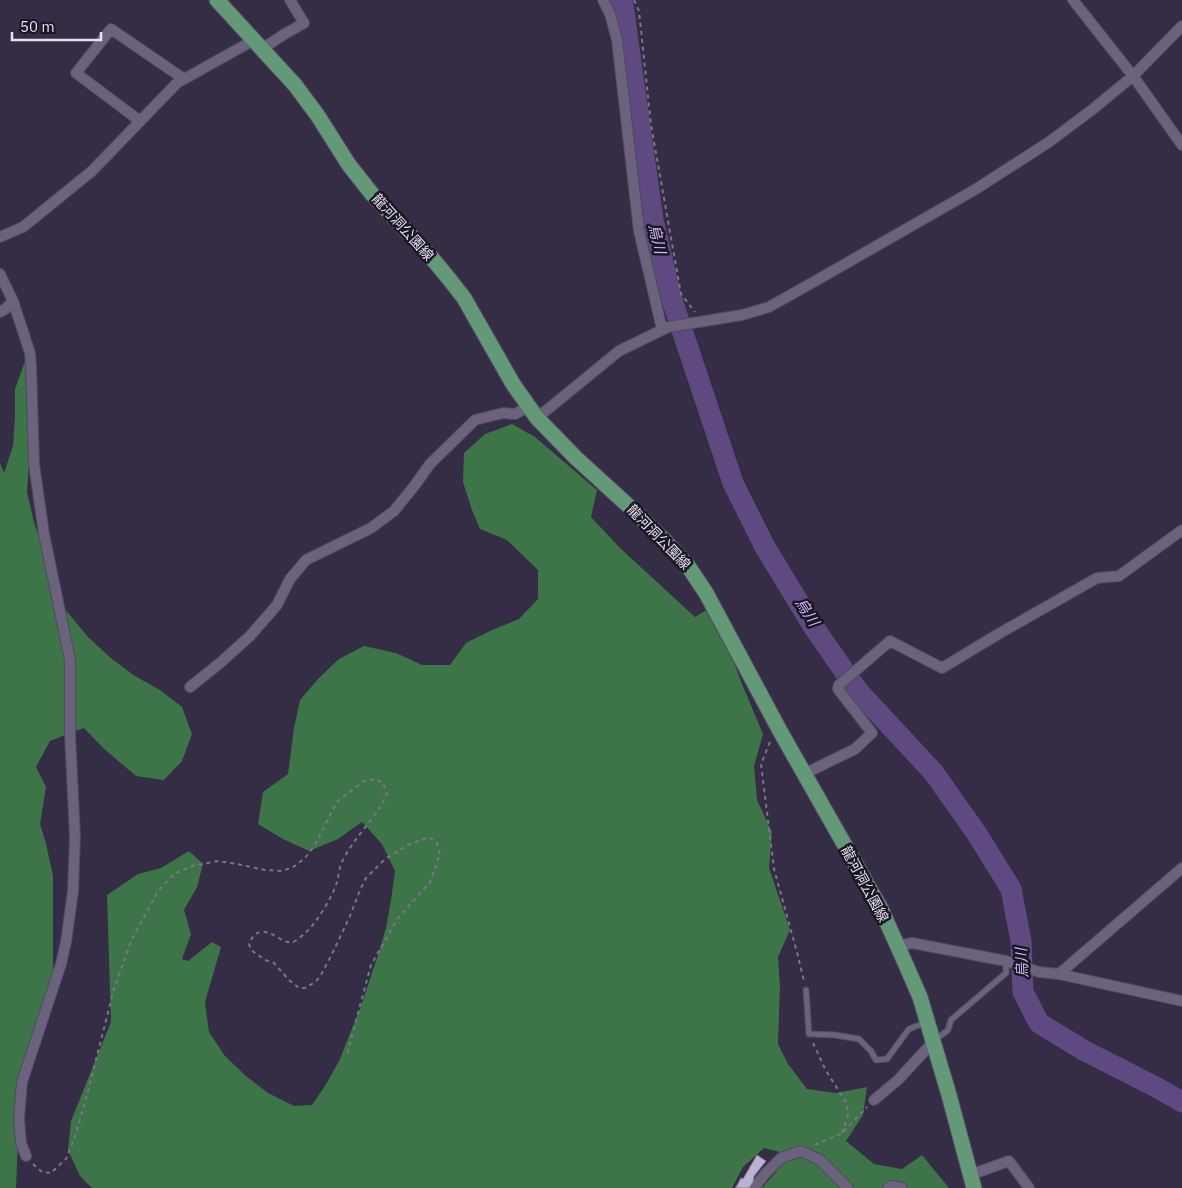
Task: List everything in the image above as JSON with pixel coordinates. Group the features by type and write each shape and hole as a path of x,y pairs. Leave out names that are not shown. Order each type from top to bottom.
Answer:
{"main road":[{"name":"龍河洞公園線","path":"217,0 295,85 318,116 350,166 372,194 431,257 464,298 513,384 533,413 576,458 633,510 688,566 706,593 780,732 880,909 897,946 920,997 972,1182"}],"street":[{"path":"0,236 23,227 92,171 177,83 283,35 304,23 290,0"},
{"path":"603,0 610,14 617,40 639,231 665,328"},
{"path":"1073,0 1182,145"},
{"path":"190,687 250,636 277,605 290,579 306,560 371,528 394,510 416,485 430,464 475,420 503,413 533,413 620,351 665,328 742,315 769,307 976,189 1049,142 1093,109 1132,76 1182,26"},
{"path":"140,121 76,73 111,29 184,79"},
{"path":"0,274 13,301 30,353 34,464 44,534 70,660 70,735 75,836 74,891 61,964 22,1082 19,1118 21,1143 26,1156"},
{"path":"0,312 13,301"},
{"path":"804,774 855,749 872,733 838,689 839,685 854,671 890,641 942,668 1097,578 1119,576 1182,530"},
{"path":"1059,974 1182,868"},
{"path":"897,946 912,943 1006,961 1039,972 1059,974 1182,1002"},
{"path":"874,1100 898,1080 933,1042"},
{"path":"754,1188 781,1158 801,1151 820,1160 848,1188"},
{"path":"972,1182 1009,1161 1029,1188"},
{"path":"888,1188 891,1186 902,1188"}],"lane":[{"path":"933,1042 948,1030 951,1020 1006,973 1006,961"},
{"path":"806,990 809,1034 835,1035 859,1039 876,1060 887,1059 908,1029 927,1022"}],"path":[{"path":"634,0 639,11 651,125 681,294 698,323"},
{"path":"780,732 770,742 762,764 774,869 806,990"},
{"path":"26,1156 42,1172 51,1173 66,1159 75,1137 88,1091 114,989 131,941 158,892 174,874 192,866 218,861 265,870 280,871 292,868 305,858 316,845 339,800 364,781 374,779 383,783 387,794 384,802 357,837 342,862 337,884 307,932 293,942 286,942 267,931 257,932 249,944 251,950 265,960 274,963 299,988 304,988 320,977 350,916 366,878 385,859 408,845 429,837 437,843 440,854 430,882 398,918 371,965 347,1054"},
{"path":"809,1034 825,1069 847,1104 848,1115 842,1133"},
{"path":"801,1151 842,1133 874,1100"}],"green space":[{"path":"29,350 32,420 27,492 35,526 64,608 89,638 112,659 135,676 160,690 182,707 192,734 182,761 164,780 136,776 103,748 84,728 50,741 36,767 46,787 40,824 53,875 53,998 31,1051 25,1103 18,1139 16,1188 0,1188 0,463 4,473 13,446 15,389"},
{"path":"512,424 535,437 597,490 591,517 620,548 695,617 708,609 725,638 763,734 754,766 757,800 772,832 769,868 790,930 778,957 780,986 778,1044 788,1064 807,1089 836,1093 867,1087 863,1115 846,1141 874,1164 902,1169 922,1155 949,1188 762,1188 777,1171 780,1152 764,1148 743,1167 732,1188 92,1188 80,1176 68,1150 71,1121 111,1022 107,895 138,874 161,868 189,851 203,864 197,887 184,910 191,934 182,959 188,961 212,942 221,947 205,1002 209,1032 225,1056 247,1077 268,1093 294,1106 312,1105 325,1086 339,1061 360,1009 378,955 386,928 395,871 382,844 362,822 338,839 309,851 283,839 258,824 263,792 288,774 300,700 339,659 364,646 396,653 422,665 450,665 466,643 519,619 538,599 538,570 507,540 480,529 463,482 464,453 485,434"}],"building":[{"path":"757,1155 766,1161 754,1176 753,1182 749,1188 736,1188 741,1178 743,1179"}],"waterway":[{"name":"烏川","path":"620,0 623,5 653,220 671,297 733,483 765,547 813,626 858,691 934,773 977,834 1011,889 1021,941 1023,992 1039,1023 1085,1051 1182,1102"}]}
